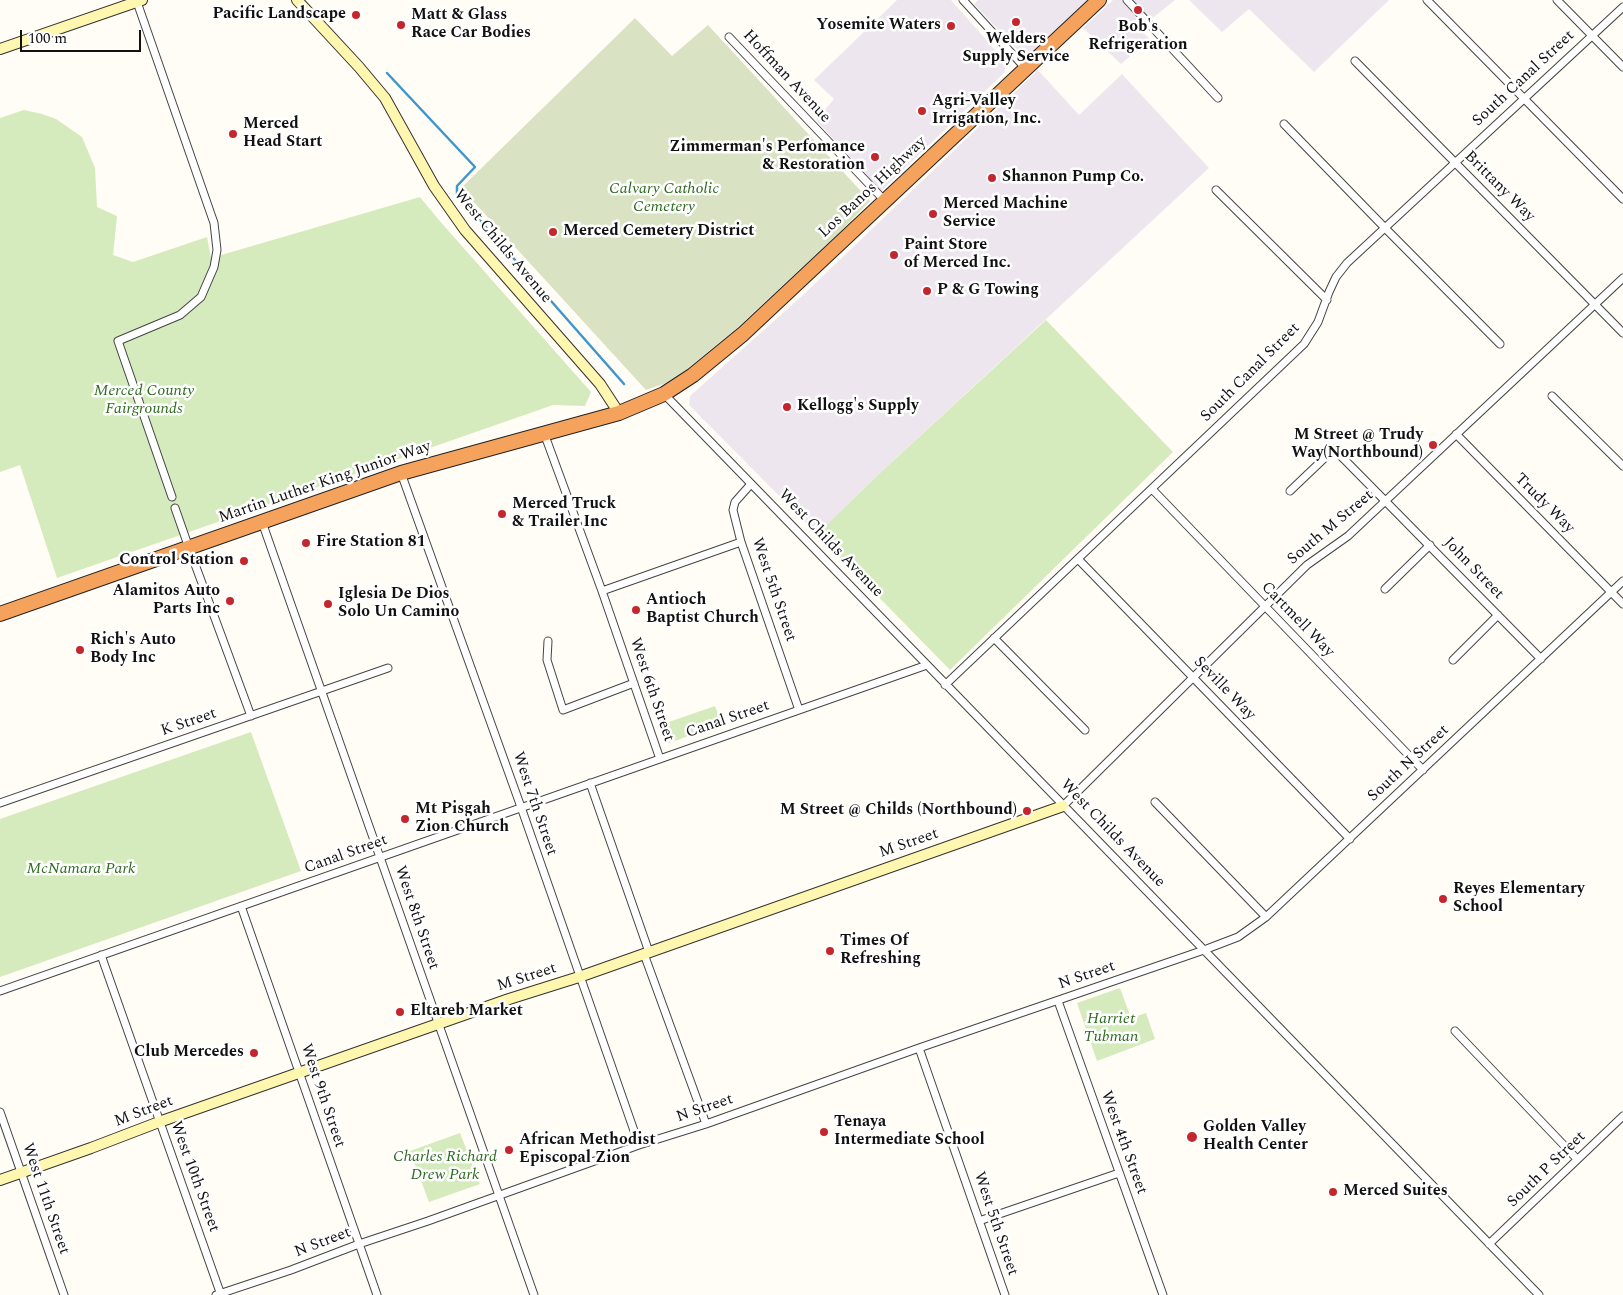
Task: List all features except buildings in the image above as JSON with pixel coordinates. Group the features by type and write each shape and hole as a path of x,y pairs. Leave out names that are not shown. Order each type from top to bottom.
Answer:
{"highway":[{"name":"Los Banos Highway","path":"664,394 693,375 743,334 1099,0"},
{"name":"Martin Luther King Junior Way","path":"0,614 401,473 618,413 664,394"}],"street":[{"name":"West Childs Avenue","path":"297,0 359,66 385,98 434,186 465,230 600,384 618,413"},
{"path":"963,0 1026,69"},
{"path":"1127,0 1218,98"},
{"path":"1427,0 1623,199"},
{"path":"1557,0 1623,67"},
{"path":"0,50 139,1 214,223 217,250 214,267 200,297 180,315 118,341 172,497"},
{"name":"South Canal Street","path":"945,685 1304,344 1318,322 1336,277 1347,263 1623,7"},
{"name":"Hoffman Avenue","path":"729,37 885,202"},
{"name":"Brittany Way","path":"1355,61 1623,333"},
{"path":"1284,124 1500,344"},
{"path":"1216,190 1326,300"},
{"name":"South M Street","path":"1063,806 1306,566 1348,536 1623,278"},
{"name":"West Childs Avenue","path":"664,394 1540,1295"},
{"path":"1552,396 1623,466"},
{"name":"West 6th Street","path":"544,433 602,591 660,759"},
{"name":"Trudy Way","path":"1456,434 1623,604"},
{"name":"John Street","path":"1290,491 1334,449 1541,659"},
{"name":"West 7th Street","path":"401,473 521,807 639,1145"},
{"name":"West 5th Street","path":"751,484 734,502 733,510 741,542 799,710"},
{"name":"Cartmell Way","path":"1152,489 1423,770"},
{"path":"175,508 251,716"},
{"name":"West 8th Street","path":"262,522 534,1295"},
{"path":"602,591 741,542"},
{"path":"1385,589 1430,545"},
{"name":"Seville Way","path":"1078,559 1350,839"},
{"name":"South N Street","path":"1204,950 1238,937 1266,917 1623,581"},
{"path":"1453,660 1498,615"},
{"path":"994,638 1085,730"},
{"path":"548,641 547,660 563,710 634,683"},
{"name":"Canal Street","path":"0,991 927,665"},
{"name":"K Street","path":"0,803 388,668"},
{"path":"590,783 646,953 706,1124"},
{"path":"1155,802 1266,917"},
{"name":"M Street","path":"0,1180 438,1023 580,976 1063,806"},
{"name":"West 9th Street","path":"241,906 377,1295"},
{"name":"N Street","path":"219,1294 639,1145 706,1124 1204,950"},
{"name":"West 10th Street","path":"101,955 219,1294"},
{"name":"West 4th Street","path":"1058,1001 1163,1295"},
{"path":"1455,1031 1578,1159"},
{"name":"West 5th Street","path":"919,1048 1005,1295"},
{"name":"West 11th Street","path":"0,1112 64,1295"},
{"name":"South P Street","path":"1489,1244 1623,1116"},
{"path":"979,1221 1119,1173"}],"shaded area":[{"path":"897,0 951,0 1005,61 1005,72 881,191 816,120 834,99 814,80"},
{"path":"978,0 1088,0 1025,58 974,4"},
{"path":"1113,0 1175,0 1139,29 1150,39 1121,64 1083,28"},
{"path":"1189,0 1389,0 1314,72 1249,9 1222,32"},
{"path":"1038,70 1079,115 1122,74 1209,168 879,474 817,534 689,405 690,396 802,296"}],"green space":[{"name":"Calvary Catholic Cemetery","path":"635,18 672,56 708,25 870,201 841,231 737,328 687,369 666,383 646,390 461,188"},
{"name":"Merced County Fairgrounds","path":"24,110 56,119 82,137 95,168 97,207 117,216 113,255 133,262 207,237 211,258 420,197 591,392 585,406 553,405 57,578 20,465 0,472 0,118"},
{"path":"1046,320 1173,452 950,670 817,534 879,474"},
{"path":"715,706 722,724 669,743 663,724"},
{"name":"McNamara Park","path":"251,732 301,871 0,977 0,819"},
{"name":"Harriet Tubman","path":"1120,988 1131,1018 1146,1013 1155,1039 1097,1061 1077,1003"},
{"name":"Charles Richard Drew Park","path":"460,1133 480,1184 429,1202 410,1151"}],"waterway":[{"path":"387,73 475,167 457,186 457,194 624,384"}],"place":[{"name":"Bob's Refrigeration","path":"1138,10"},
{"name":"Pacific Landscape","path":"356,15"},
{"name":"Welders Supply Service","path":"1016,22"},
{"name":"Matt & Glass Race Car Bodies","path":"401,25"},
{"name":"Yosemite Waters","path":"951,26"},
{"name":"Agri-Valley Irrigation, Inc.","path":"922,111"},
{"name":"Merced Head Start","path":"233,134"},
{"name":"Zimmerman's Perfomance & Restoration","path":"875,157"},
{"name":"Shannon Pump Co.","path":"992,178"},
{"name":"Merced Machine Service","path":"933,214"},
{"name":"Merced Cemetery District","path":"553,232"},
{"name":"Paint Store of Merced Inc.","path":"894,255"},
{"name":"P & G Towing","path":"927,291"},
{"name":"Kellogg's Supply","path":"787,407"},
{"name":"M Street @ Trudy Way(Northbound)","path":"1433,445"},
{"name":"Merced Truck & Trailer Inc","path":"502,514"},
{"name":"Fire Station 81","path":"306,543"},
{"name":"Control Station","path":"244,561"},
{"name":"Alamitos Auto Parts Inc","path":"230,601"},
{"name":"Iglesia De Dios Solo Un Camino","path":"328,604"},
{"name":"Antioch Baptist Church","path":"636,610"},
{"name":"Rich's Auto Body Inc","path":"80,650"},
{"name":"M Street @ Childs (Northbound)","path":"1027,811"},
{"name":"Mt Pisgah Zion Church","path":"405,819"},
{"name":"Reyes Elementary School","path":"1443,899"},
{"name":"Times Of Refreshing","path":"830,951"},
{"name":"Eltareb Market","path":"400,1012"},
{"name":"Club Mercedes","path":"254,1053"},
{"name":"Tenaya Intermediate School","path":"824,1132"},
{"name":"Golden Valley Health Center","path":"1192,1137"},
{"name":"African Methodist Episcopal Zion","path":"509,1150"},
{"name":"Merced Suites","path":"1333,1192"}]}
